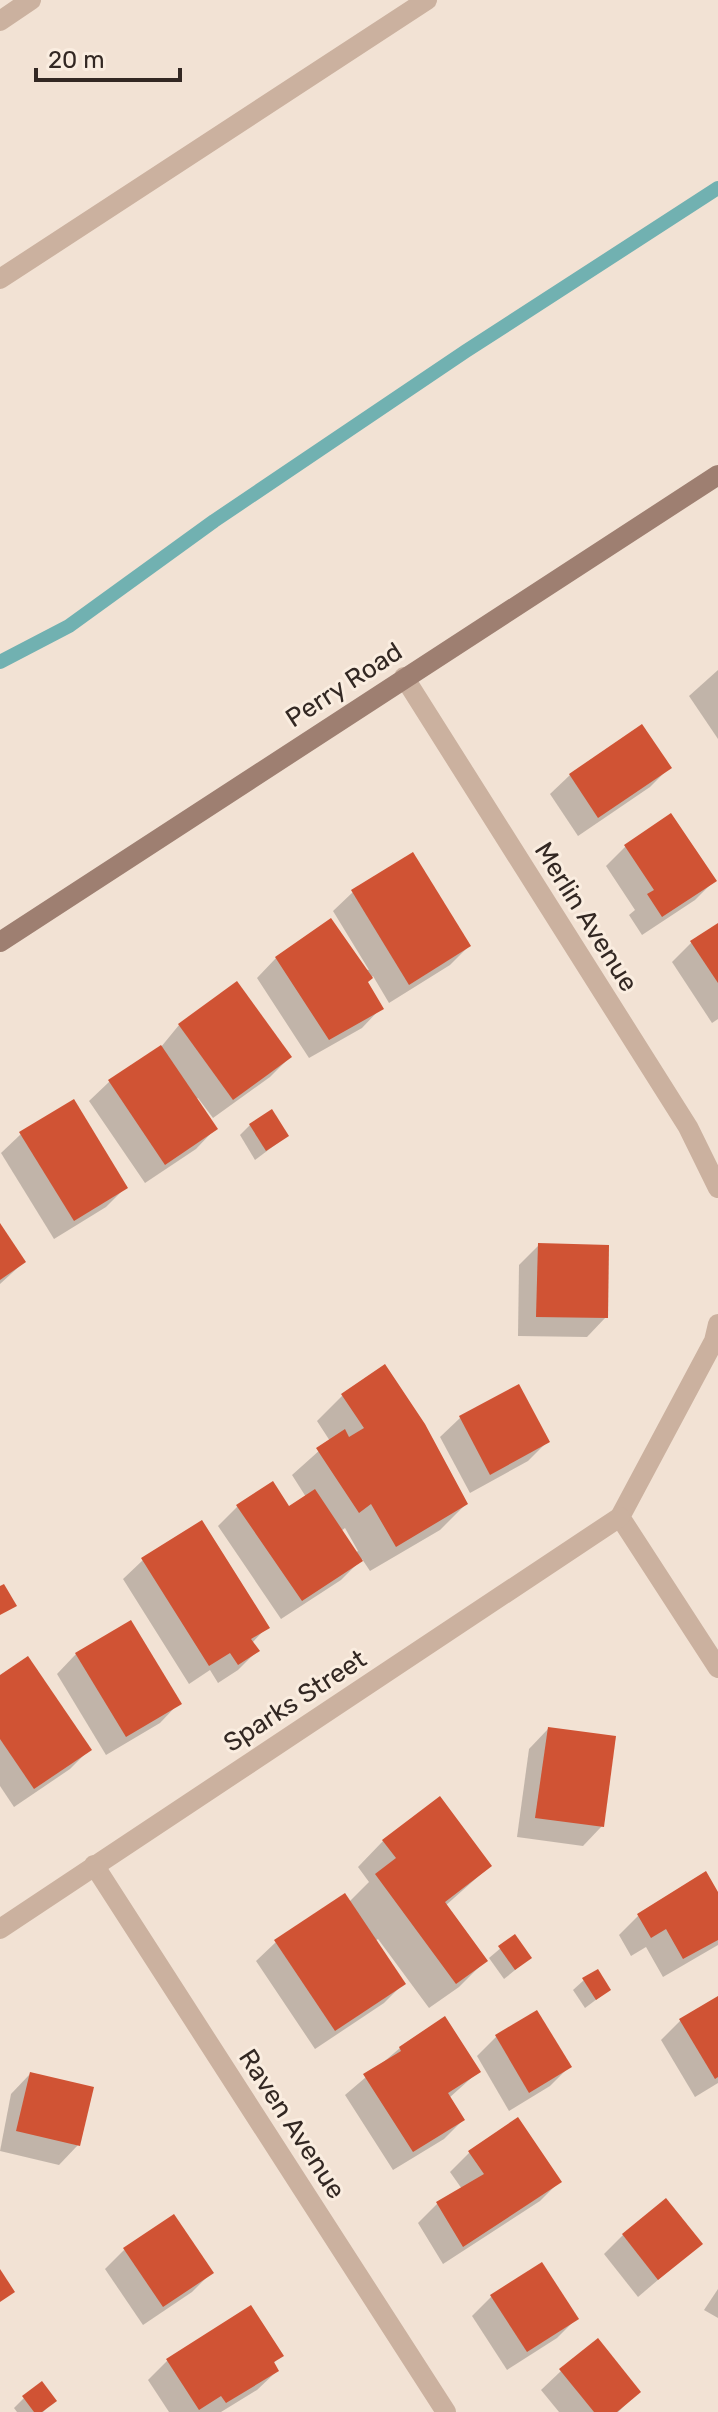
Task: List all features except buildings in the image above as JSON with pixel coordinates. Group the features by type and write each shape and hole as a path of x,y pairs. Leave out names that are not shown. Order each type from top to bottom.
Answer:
{"main road":[{"name":"Perry Road","path":"0,942 718,475"}],"street":[{"path":"0,21 31,0"},
{"path":"0,279 427,0"},
{"name":"Merlin Avenue","path":"404,677 688,1127 718,1188"},
{"path":"718,1324 714,1341 620,1517 718,1668"},
{"name":"Sparks Street","path":"0,1929 620,1517"},
{"name":"Raven Avenue","path":"94,1865 446,2412"}],"waterway":[{"path":"0,662 69,626 214,521 466,351 718,188"}]}
